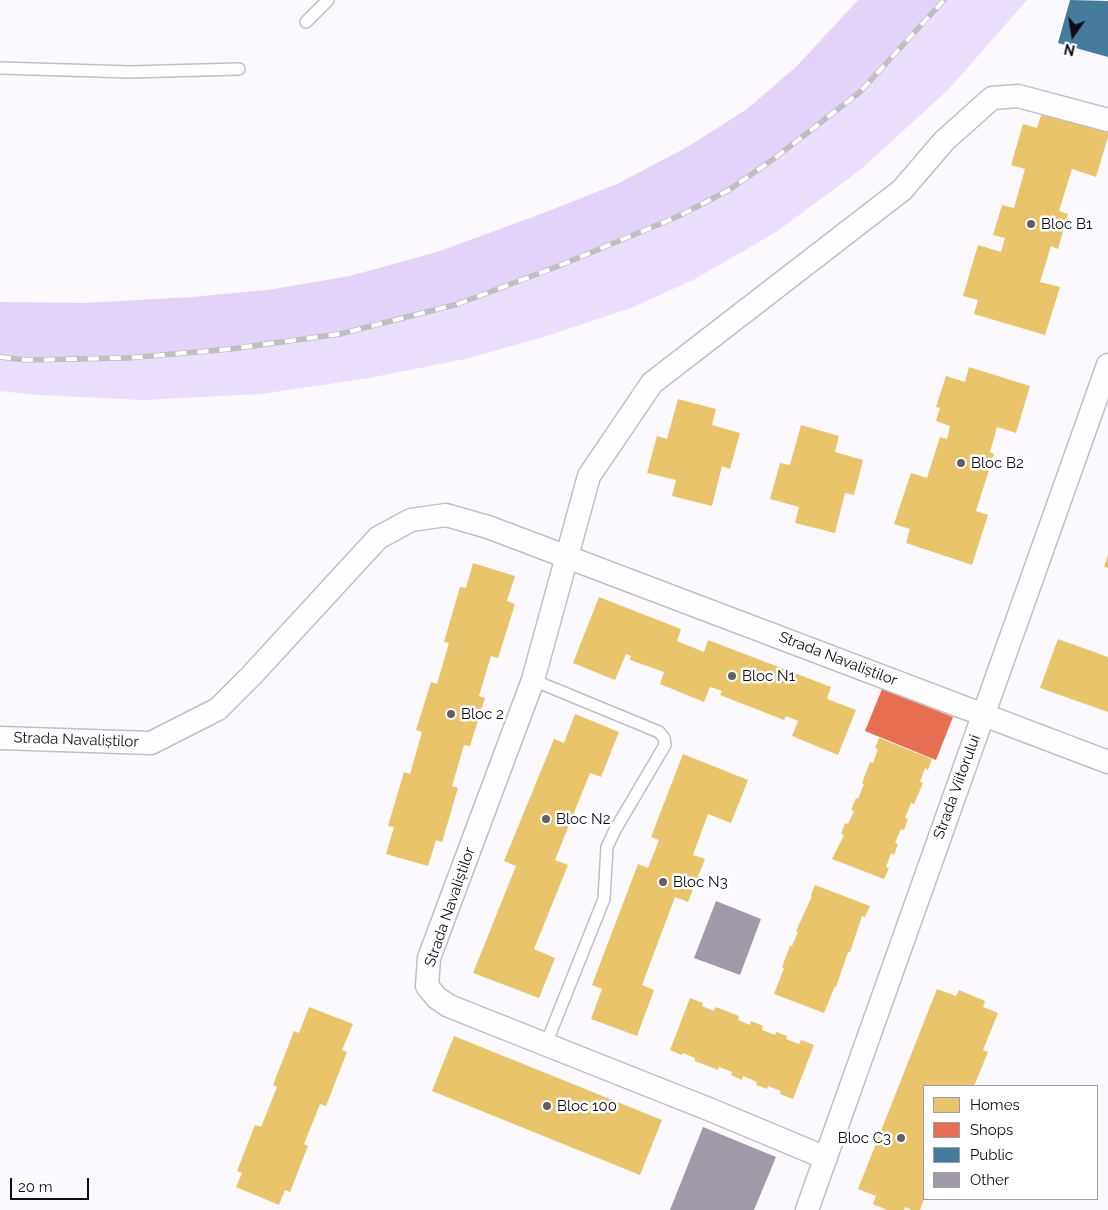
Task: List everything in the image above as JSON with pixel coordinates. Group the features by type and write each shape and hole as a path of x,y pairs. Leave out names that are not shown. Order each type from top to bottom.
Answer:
{"street":[{"path":"567,557 589,476 652,383 902,190 944,141 992,98 1018,96 1108,120"},
{"name":"Strada Viitorului","path":"807,1210 1108,365"},
{"name":"Strada Navaliștilor","path":"0,738 152,743 218,709 251,676 378,538 411,520 446,515 488,527 1108,762"},
{"name":"Strada Navaliștilor","path":"567,557 533,680 429,958 427,986 437,998 449,1006 711,1110 826,1158"}],"lane":[{"path":"306,22 328,0"},
{"path":"0,68 130,72 239,70"},
{"path":"533,680 659,732 664,738 664,745 614,830 607,846 604,899 546,1044"}],"shaded area":[{"path":"858,0 944,0 860,92 775,158 729,190 679,216 556,267 458,304 340,334 231,349 128,358 26,360 0,357 0,302 84,303 191,297 268,290 350,276 437,252 619,183 689,146 747,109 797,66"},
{"path":"944,0 1027,0 948,90 860,170 776,232 695,279 631,308 544,337 465,359 369,378 261,394 143,400 38,395 0,391 0,357 26,360 128,358 231,349 340,334 458,304 556,267 679,216 729,190 775,158 860,92"}],"building: Homes":[{"name":"Bloc B1","path":"1043,109 1108,129 1108,137 1096,177 1072,169 1059,211 1068,214 1058,249 1051,246 1040,282 1060,287 1045,335 974,314 978,300 963,296 978,245 1001,252 1005,238 993,235 1002,205 1014,208 1025,169 1011,165 1023,124 1037,128"},
{"name":"Bloc B2","path":"969,367 1030,386 1016,433 997,427 990,452 994,454 976,511 988,515 972,565 906,543 910,529 894,524 911,473 927,478 940,437 947,439 950,426 936,421 940,408 936,407 946,376 965,382"},
{"path":"678,399 716,409 712,425 740,433 730,469 722,466 712,506 672,496 676,480 647,473 657,436 667,439"},
{"path":"801,425 839,436 835,452 863,460 854,495 845,493 835,533 795,523 799,507 770,499 780,463 790,465"},
{"path":"1108,555 1108,568 1104,567"},
{"name":"Bloc 2","path":"473,563 515,576 507,601 515,604 498,658 491,656 479,696 485,698 470,746 464,745 452,786 458,788 442,842 436,840 428,866 386,854 394,827 388,826 404,772 410,774 422,732 416,730 431,682 437,684 449,643 444,642 460,587 466,588"},
{"name":"Bloc N1","path":"599,597 681,629 677,641 704,652 708,640 831,687 827,699 856,710 838,755 792,736 798,721 786,716 784,720 720,695 722,691 710,687 704,702 660,684 664,672 630,660 631,656 626,654 615,680 573,663"},
{"path":"1058,639 1108,657 1108,712 1040,688"},
{"name":"Bloc N2","path":"575,714 619,732 601,777 590,773 555,860 568,865 534,949 555,958 539,998 473,973 516,866 504,861 554,739 564,743"},
{"path":"879,738 932,759 928,770 925,768 920,782 923,783 914,804 911,803 905,818 908,819 904,830 901,829 895,843 898,844 894,855 891,853 886,867 889,868 884,879 832,859 844,835 841,834 845,823 848,824 854,811 851,810 864,784 862,783 870,762 873,763 878,749 875,748"},
{"name":"Bloc N3","path":"683,754 748,780 731,823 708,814 693,855 705,859 688,902 675,897 642,985 654,990 637,1036 591,1019 602,989 592,985 638,864 648,868 659,840 651,837"},
{"path":"815,885 870,906 865,917 862,916 850,952 848,952 836,987 824,1013 774,994 784,968 782,967 798,932 796,931"},
{"name":"Bloc C3","path":"937,989 956,996 959,990 985,1001 983,1007 998,1013 983,1050 988,1052 974,1085 923,1085 924,1200 920,1210 912,1210 905,1207 904,1210 887,1210 873,1204 876,1196 858,1189"},
{"path":"690,998 703,1003 702,1006 714,1011 716,1007 739,1016 738,1020 750,1025 751,1021 763,1026 762,1030 775,1035 776,1032 787,1036 786,1039 799,1044 801,1040 814,1045 793,1099 780,1094 781,1091 768,1086 767,1089 756,1085 757,1082 743,1076 742,1080 731,1075 732,1072 719,1067 718,1070 695,1061 695,1058 683,1053 682,1055 670,1050"},
{"path":"309,1007 353,1024 342,1050 347,1052 326,1106 320,1104 304,1144 308,1146 290,1192 285,1190 279,1205 236,1187 242,1173 237,1171 255,1125 261,1127 277,1087 273,1085 294,1031 299,1033"},
{"name":"Bloc 100","path":"454,1036 662,1120 640,1175 432,1091"}],"building: Shops":[{"path":"882,689 953,717 936,760 865,731"}],"building: Public":[{"path":"1070,0 1108,1 1108,57 1058,43"}],"building: Other":[{"path":"716,901 761,919 740,975 694,958"},
{"path":"703,1127 776,1157 754,1210 670,1210"}],"railway":[{"path":"0,357 26,360 127,358 231,349 340,334 458,304 556,267 679,216 729,190 775,158 860,92 944,0"}],"place":[{"name":"Bloc B1","path":"1031,224"},
{"name":"Bloc B2","path":"961,463"},
{"name":"Bloc N1","path":"732,676"},
{"name":"Bloc 2","path":"451,714"},
{"name":"Bloc N2","path":"546,819"},
{"name":"Bloc N3","path":"663,882"},
{"name":"Bloc 100","path":"547,1106"},
{"name":"Bloc C3","path":"901,1138"}]}
